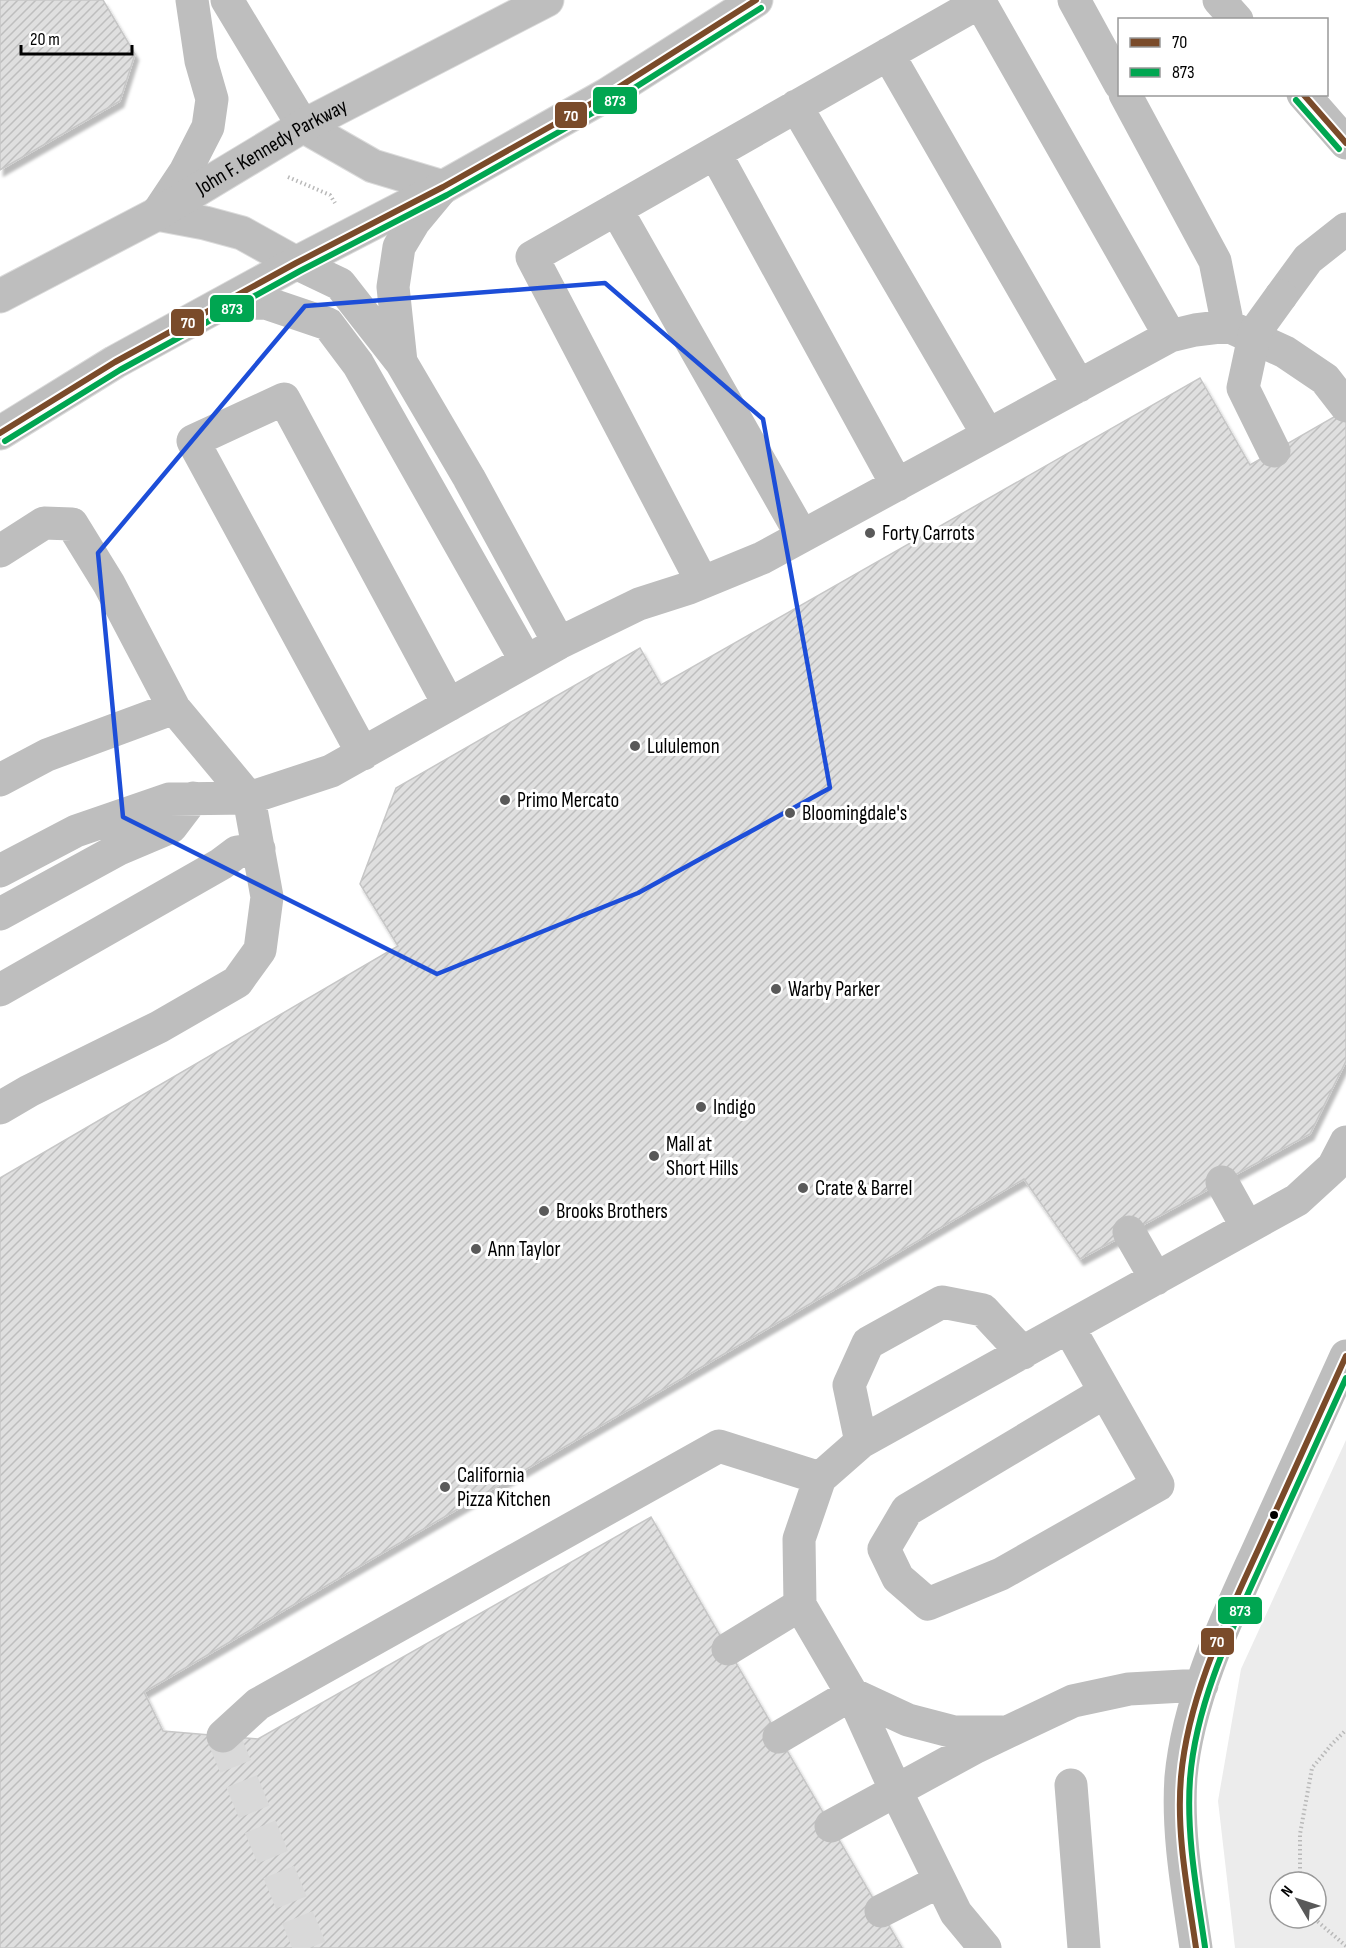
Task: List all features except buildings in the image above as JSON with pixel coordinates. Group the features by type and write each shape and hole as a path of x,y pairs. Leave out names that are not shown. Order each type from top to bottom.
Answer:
{"main road":[{"path":"192,0 201,61 212,99 208,127 158,214 242,233 340,284 402,362 469,478 559,643"},
{"path":"227,0 303,126 373,166 443,187"},
{"name":"John F. Kennedy Parkway","path":"0,296 158,214 303,126 547,0"},
{"path":"0,433 115,362 296,263 443,187 608,94 756,0"},
{"path":"1074,0 1118,82"},
{"path":"1219,0 1235,18"},
{"path":"702,582 532,257 980,2 1170,336"},
{"path":"888,54 1079,386"},
{"path":"1126,96 1215,261 1228,326"},
{"path":"1305,96 1346,143"},
{"path":"796,106 988,435"},
{"path":"715,153 897,485"},
{"path":"402,362 393,287 399,247 414,222 443,187"},
{"path":"616,209 802,536"},
{"path":"1274,451 1243,388 1255,332 1308,259 1346,230"},
{"path":"222,304 266,303 328,324 358,364 526,661"},
{"path":"0,871 76,831 169,799 249,798 331,771 559,643 639,604 762,558 1170,336 1228,326 1285,352 1325,379 1346,406"},
{"path":"363,754 193,441 285,399 449,705"},
{"path":"0,551 44,523 72,524 109,584 174,708 249,798 267,897 260,950 237,982 159,1027 29,1091 0,1108"},
{"path":"0,780 47,755 174,708"},
{"path":"0,914 119,849 171,827 193,798"},
{"path":"0,990 221,864 237,852 259,849"},
{"path":"985,1948 956,1913 896,1791 852,1694 800,1605 799,1539 820,1478 861,1442 1297,1200 1334,1167 1346,1142"},
{"path":"1222,1182 1247,1227"},
{"path":"1128,1232 1156,1279"},
{"path":"861,1442 849,1385 868,1343 942,1302 983,1310 1023,1353"},
{"path":"1069,1328 1158,1485 1001,1574 928,1605 898,1578 884,1549 907,1510 1105,1392"},
{"path":"1196,1948 1187,1888 1180,1810 1181,1775 1189,1730 1202,1685 1235,1600 1346,1356"},
{"path":"223,1736 258,1704 719,1446 820,1478"},
{"path":"728,1649 800,1605"},
{"path":"831,1826 1008,1731 1072,1701 1129,1689 1202,1685"},
{"path":"852,1694 908,1720 954,1732 1008,1731"},
{"path":"779,1737 852,1694"},
{"path":"1071,1785 1084,1948"},
{"path":"881,1911 940,1881"}],"path":[{"path":"284,175 330,195 335,204"},
{"path":"1300,1870 1300,1834 1312,1768 1346,1730"},
{"path":"1327,1930 1346,1947"}],"highlighted area":[{"path":"605,283 763,419 830,788 638,893 437,974 123,817 98,553 305,306"}],"shaded area":[{"path":"1346,1440 1346,1948 1235,1948 1218,1801 1241,1669"}],"tunnel":[{"path":"223,1736 310,1948"}],"transit line":[{"name":"70","path":"0,433 115,362 296,263 443,187 608,94 756,0"},
{"name":"873","path":"5,441 120,370 300,271 447,195 612,102 761,8"},
{"name":"70","path":"1305,96 1346,143"},
{"name":"873","path":"1296,100 1339,149"},
{"name":"70","path":"1196,1948 1180,1820 1181,1777 1191,1718 1221,1632 1346,1356"},
{"name":"873","path":"1205,1947 1193,1863 1189,1800 1194,1750 1200,1721 1229,1637 1346,1378"}],"place":[{"name":"Forty Carrots","path":"870,533"},
{"name":"Lululemon","path":"635,746"},
{"name":"Primo Mercato","path":"505,800"},
{"name":"Bloomingdale's","path":"790,813"},
{"name":"Warby Parker","path":"776,989"},
{"name":"Indigo","path":"701,1107"},
{"name":"Mall at Short Hills","path":"654,1156"},
{"name":"Crate & Barrel","path":"803,1188"},
{"name":"Brooks Brothers","path":"544,1211"},
{"name":"Ann Taylor","path":"476,1249"},
{"name":"California Pizza Kitchen","path":"445,1487"}]}
